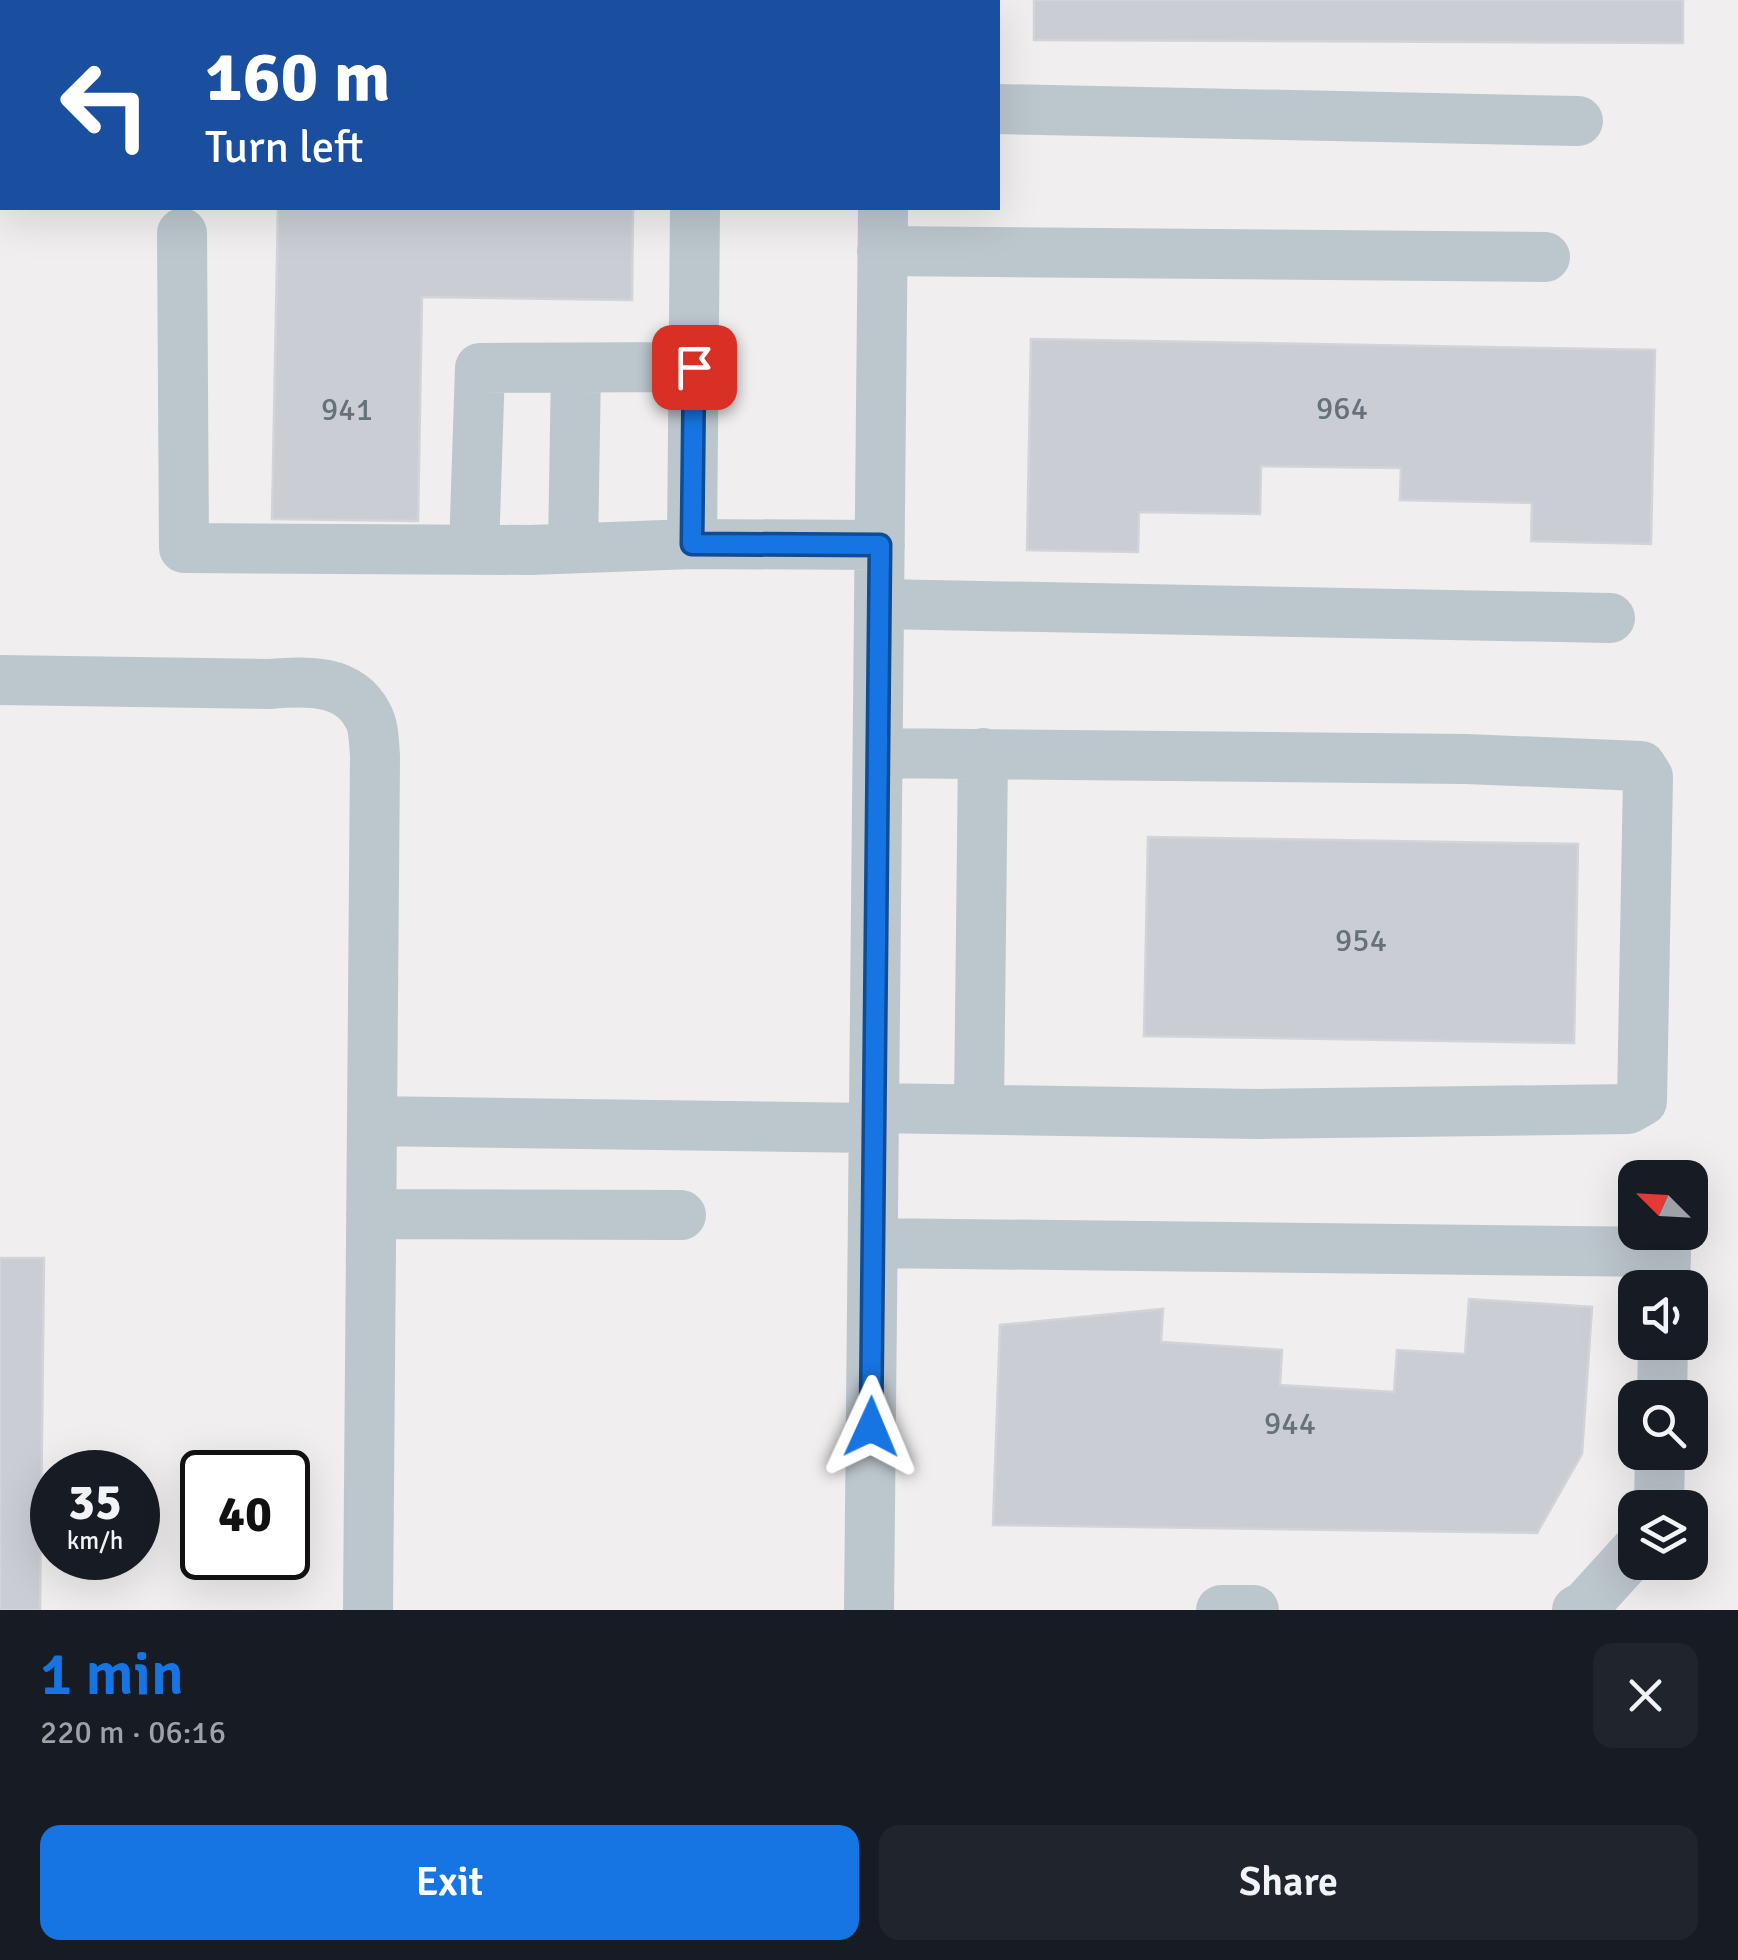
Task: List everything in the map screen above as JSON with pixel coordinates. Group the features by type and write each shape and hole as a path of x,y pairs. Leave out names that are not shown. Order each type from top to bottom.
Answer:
{"street":[{"path":"1000,109 1578,121"},
{"path":"692,544 696,210"},
{"path":"869,1610 882,229 1546,257"},
{"path":"182,233 184,548 474,550 692,544 880,545"},
{"path":"474,550 480,368 694,367"},
{"path":"574,548 576,368"},
{"path":"880,604 1610,618"},
{"path":"0,680 269,684 310,680 348,692 369,717 375,756 368,1610"},
{"path":"372,1122 874,1118 979,1107 1257,1114 1628,1109 1642,1101 1648,778 1641,766 1466,759 880,754"},
{"path":"979,1107 982,754"},
{"path":"371,1214 681,1215"},
{"path":"873,1243 1666,1252 1666,1270"},
{"path":"1576,1610 1586,1605 1618,1570"},
{"path":"1222,1610 1254,1610"}],"building":[{"path":"1034,0 1683,0 1683,43 1034,40"},
{"path":"278,210 633,210 632,300 422,297 418,521 272,519"},
{"path":"1031,339 1655,350 1651,544 1531,541 1532,503 1400,500 1401,468 1261,466 1260,514 1139,512 1138,552 1027,550"},
{"path":"1148,837 1578,844 1574,1043 1144,1036"},
{"path":"0,1258 44,1258 42,1450 30,1450 30,1580 40,1580 40,1610 0,1610"},
{"path":"1469,1299 1592,1307 1582,1454 1537,1533 993,1525 1000,1325 1163,1309 1161,1342 1282,1350 1280,1385 1394,1392 1397,1350 1465,1354"}],"route":[{"path":"694,367 692,544 880,545 871,1427"}]}
